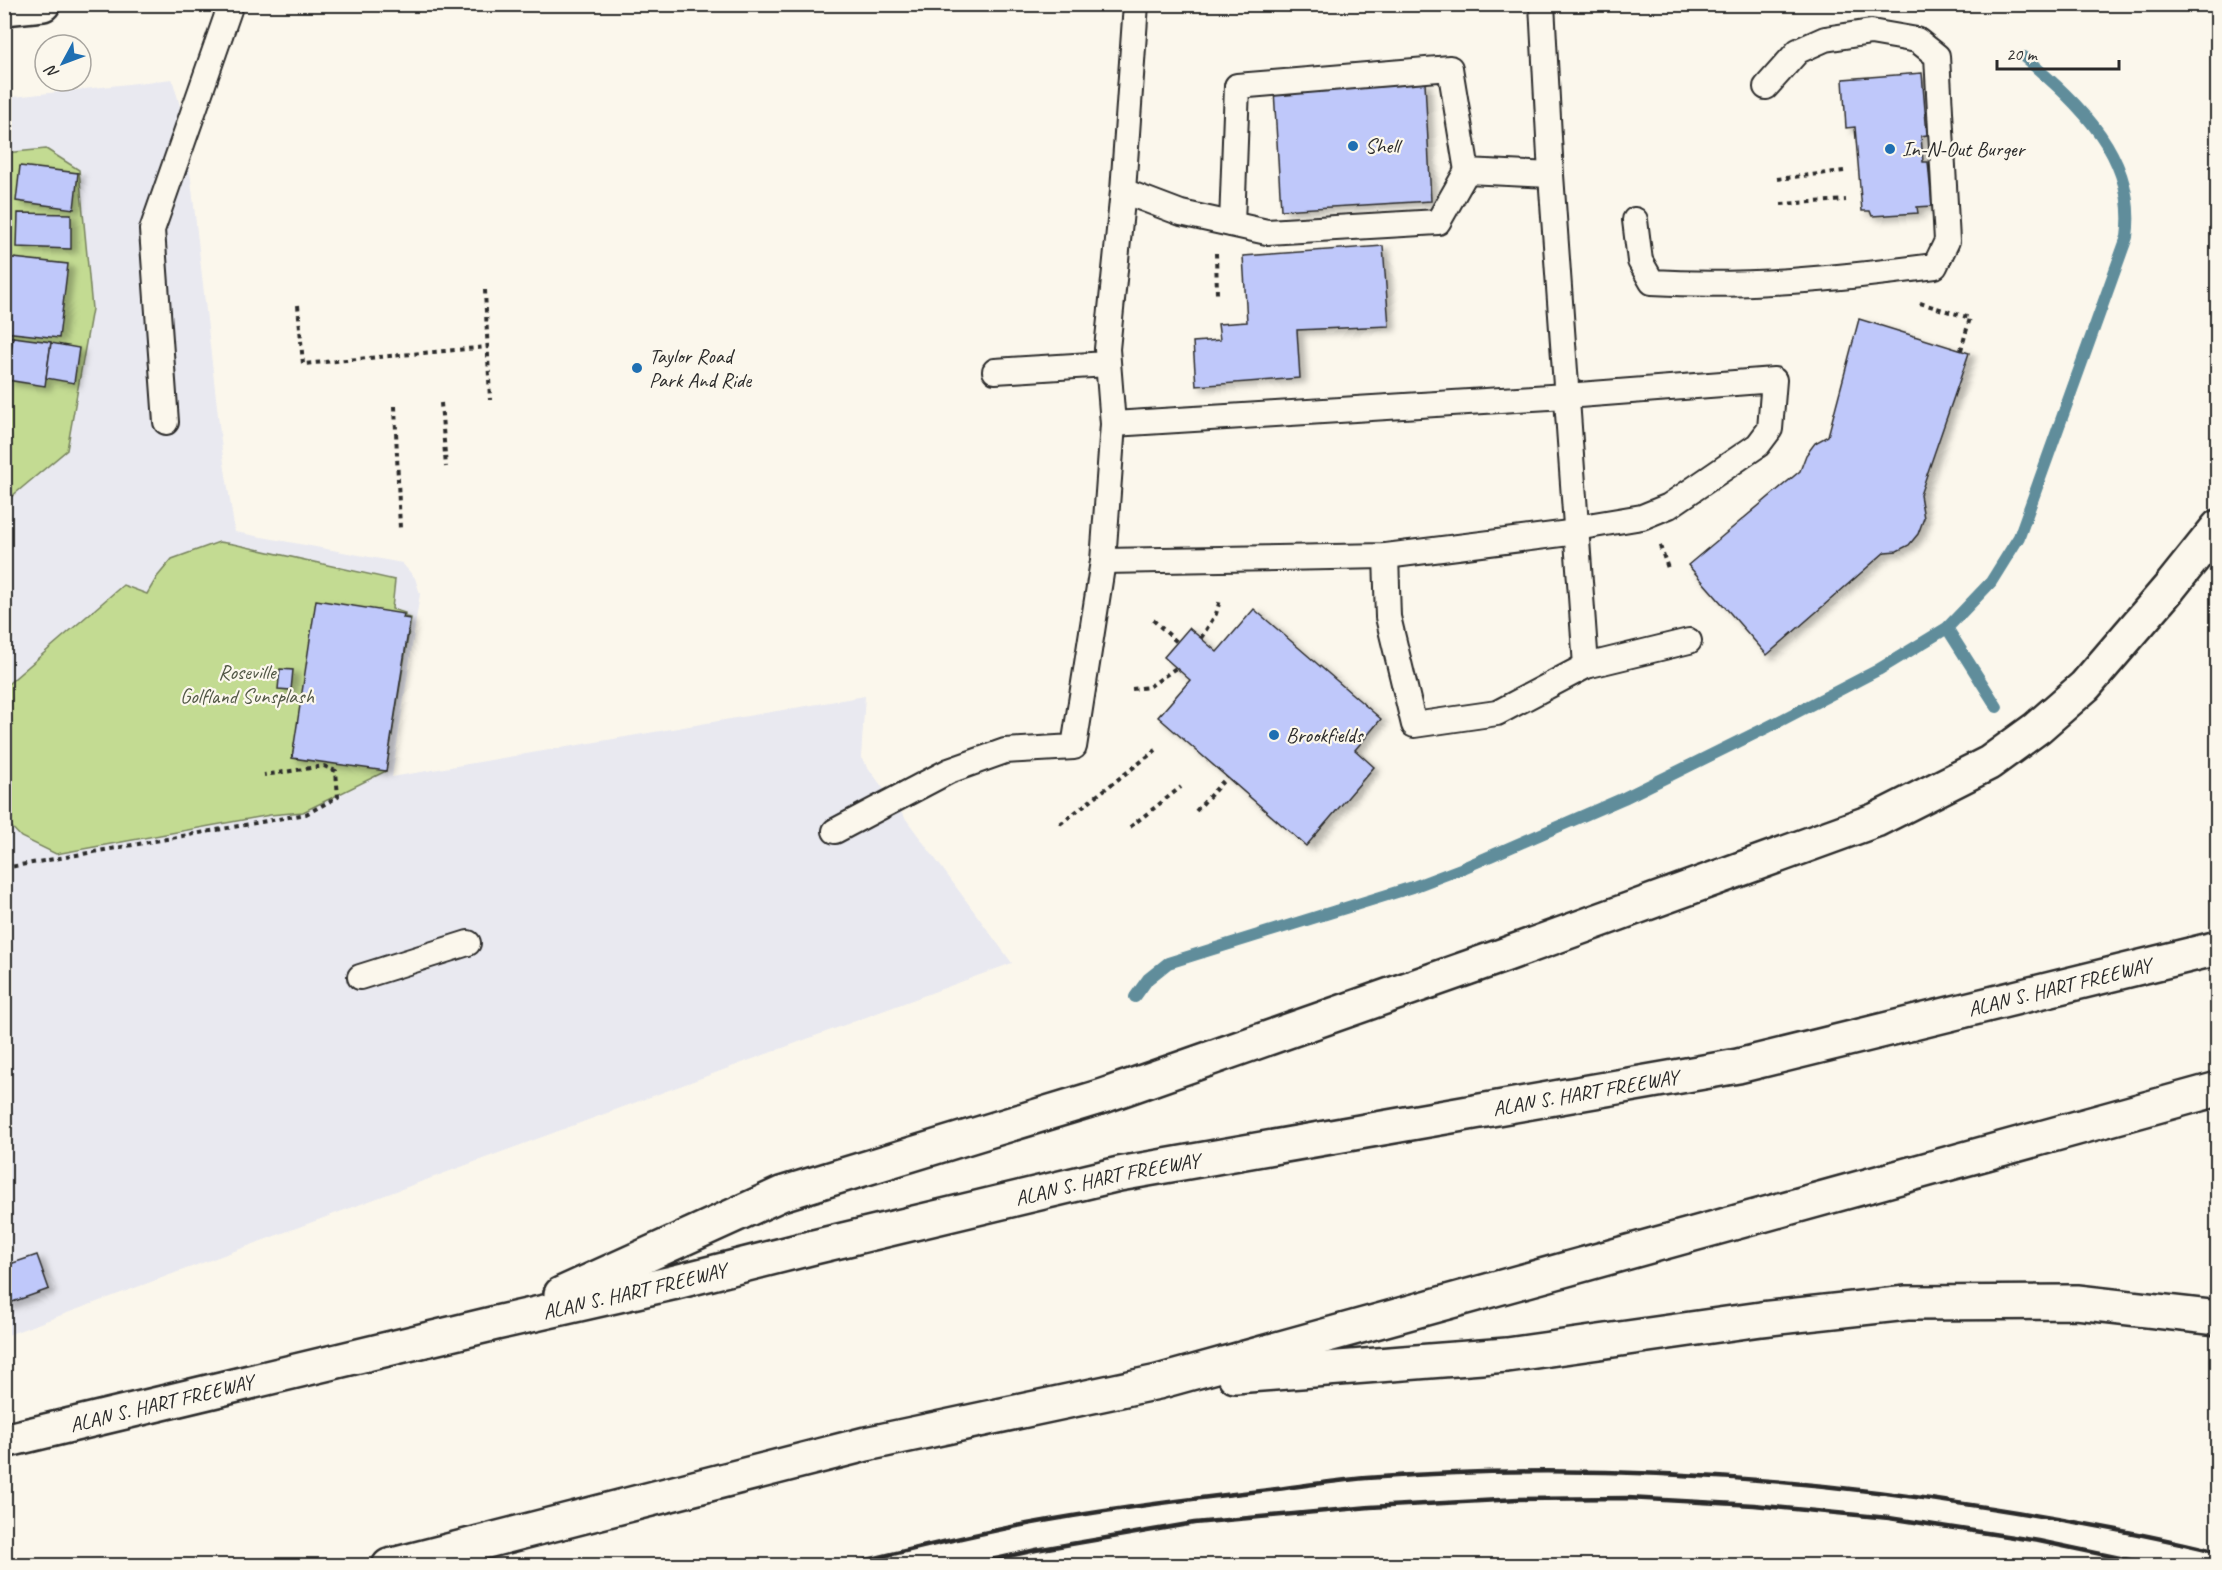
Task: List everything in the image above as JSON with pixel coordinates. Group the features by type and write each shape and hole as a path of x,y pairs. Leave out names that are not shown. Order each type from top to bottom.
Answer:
{"main road":[{"path":"4,8 43,4"},
{"path":"496,1323 781,1194 1102,1096 1507,954 1876,820 1989,763 2037,728 2085,686 2170,587 2217,527"},
{"name":"ALAN S. HART FREEWAY","path":"4,1441 672,1283 1119,1174 1738,1066 2217,948"},
{"path":"388,1566 866,1444 1158,1382 2217,1089"},
{"path":"1158,1382 1507,1355 1761,1319 1907,1303 2077,1302 2217,1318"}],"lane":[{"path":"166,422 152,230 231,4"},
{"path":"834,831 948,771 1005,751 1074,747 1102,561 1113,424 1107,364 1123,191 1136,4"},
{"path":"1542,4 1551,175 1586,666"},
{"path":"1635,220 1640,261 1652,282 1703,286 1869,275 1935,266 1947,241 1937,56 1917,40 1871,32 1825,39 1798,51 1766,87"},
{"path":"1123,191 1181,213 1267,232 1438,222 1467,171 1450,68 1237,86 1232,224"},
{"path":"1467,171 1551,175"},
{"path":"995,370 1107,364"},
{"path":"1102,561 1386,556 1576,530 1642,518 1669,506 1758,445 1770,429 1774,380 1566,396 1113,424"},
{"path":"1386,556 1388,617 1414,725 1497,713 1586,666 1689,641"},
{"path":"367,975 468,943"}],"path":[{"path":"1777,179 1844,171"},
{"path":"1781,204 1846,200"},
{"path":"486,290 490,400"},
{"path":"1909,300 1971,318 1961,350"},
{"path":"298,305 303,364 488,347"},
{"path":"441,403 446,467"},
{"path":"395,406 400,529"},
{"path":"1201,638 1216,614 1220,600"},
{"path":"1153,620 1178,642"},
{"path":"1132,689 1149,687 1176,668"},
{"path":"1060,824 1156,750"},
{"path":"4,868 306,814 338,797 336,771 324,766 264,776"},
{"path":"1196,811 1227,777"},
{"path":"1130,828 1181,787"}],"shaded area":[{"path":"172,79 184,119 222,450 235,532 402,563 415,578 420,594 392,777 865,696 861,758 1012,963 5,1336 5,98 49,93 93,93 93,88"}],"green space":[{"path":"46,149 79,170 92,309 67,450 5,502 5,153"},
{"name":"Roseville Golfland Sunsplash","path":"219,542 395,580 392,609 405,613 405,617 411,618 386,771 303,812 270,815 56,854 21,837 5,820 4,698 7,685 123,585 147,594 172,559"}],"building":[{"name":"In-N-Out Burger","path":"1922,73 1927,135 1921,136 1923,162 1928,162 1932,206 1917,207 1918,213 1872,216 1870,211 1862,211 1855,127 1846,128 1843,79"},
{"name":"Shell","path":"1425,82 1431,201 1281,210 1274,90"},
{"path":"20,166 78,173 74,209 16,201"},
{"path":"18,213 71,214 71,249 17,247"},
{"path":"1383,246 1389,326 1297,330 1300,378 1196,386 1193,342 1220,340 1218,324 1247,322 1243,256"},
{"path":"4,257 68,264 59,338 4,332"},
{"path":"1859,319 1969,353 1920,495 1924,518 1918,534 1909,545 1897,551 1885,552 1767,655 1688,565 1800,471 1806,455 1815,443 1828,436"},
{"path":"4,336 13,337 8,373 4,372"},
{"path":"13,337 51,342 45,386 7,380"},
{"path":"51,343 79,348 74,383 46,378"},
{"path":"316,600 404,614 403,618 410,619 386,771 292,758"},
{"name":"Brookfields","path":"1254,609 1381,719 1355,750 1374,767 1306,846 1158,717 1190,680 1164,657 1189,628 1217,652"},
{"path":"280,669 293,670 291,690 278,689"},
{"path":"37,1255 49,1289 4,1305 4,1266"}],"waterway":[{"path":"1135,997 1148,979 1168,963 1413,887 1463,868 1624,798 1878,670 1947,628 1991,582 2019,537 2127,237 2128,208 2123,182 2114,157 2084,114 2024,57"},
{"path":"1947,628 1997,707"}],"railway":[{"path":"843,1566 1027,1524 1148,1505 1366,1478 1523,1471 1679,1475 1835,1487 2048,1517 2218,1552"},
{"path":"964,1566 1036,1550 1194,1523 1370,1507 1518,1499 1628,1498 1754,1505 1889,1518 2039,1541 2158,1566"}],"place":[{"name":"Shell","path":"1353,146"},
{"name":"In-N-Out Burger","path":"1890,149"},
{"name":"Taylor Road Park And Ride","path":"637,368"},
{"name":"Brookfields","path":"1274,735"}]}
